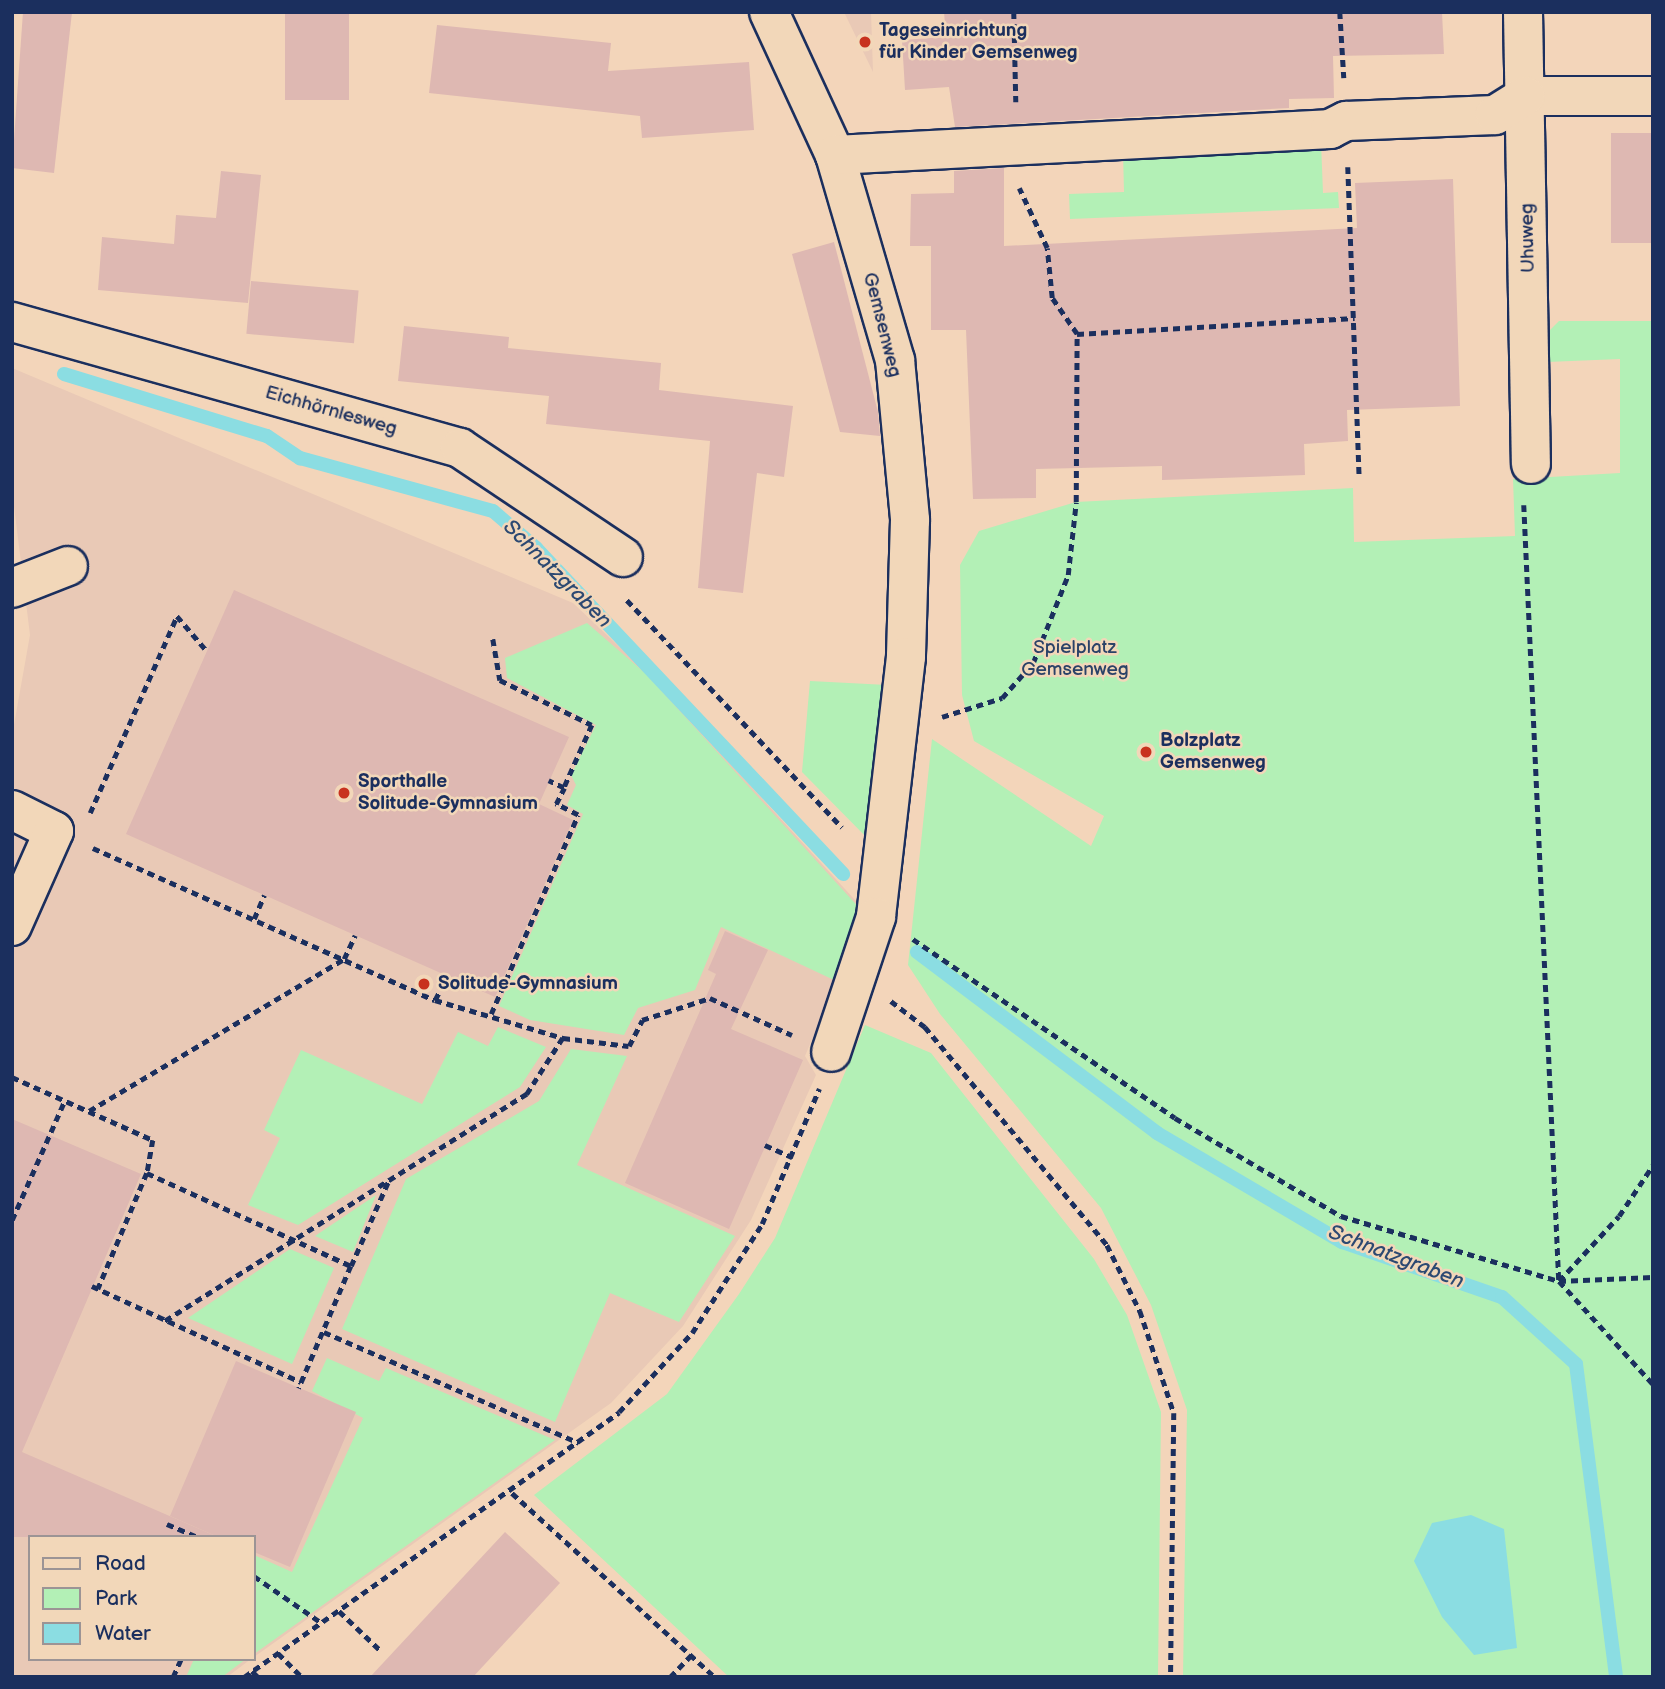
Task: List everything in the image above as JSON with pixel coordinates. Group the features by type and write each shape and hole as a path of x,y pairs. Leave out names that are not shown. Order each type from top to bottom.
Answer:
{"street":[{"name":"Gemsenweg","path":"769,12 835,155 895,360 910,520 906,657 901,722 876,918 861,977 831,1052"},
{"name":"Uhuweg","path":"1523,12 1531,464"},
{"path":"835,155 1330,129 1346,121 1494,115 1526,96 1653,96"},
{"name":"Eichhörnlesweg","path":"12,323 460,448 623,557"},
{"path":"12,588 68,566"},
{"path":"12,810 66,836 12,926"}],"path":[{"path":"901,722 967,713 1002,698 1033,663 1058,608 1076,502 1077,334 1052,298 1047,248 1020,199 1014,12"},
{"path":"1340,12 1355,318 1359,474"},
{"path":"1077,334 1355,318"},
{"path":"1531,464 1524,498 1559,1281 1653,1384"},
{"path":"623,557 625,598 882,868"},
{"path":"207,651 177,615 66,836 435,1000 491,1014 563,1038 629,1046 642,1020 710,998 831,1052 792,1157 762,1224 692,1333 619,1412 512,1493 244,1677"},
{"path":"491,1014 578,815 556,804 592,725 500,680 494,639"},
{"path":"549,781 564,788"},
{"path":"254,919 264,895"},
{"path":"876,918 954,963 1175,1118 1341,1216 1559,1281 1653,1278"},
{"path":"89,1111 344,959 355,934"},
{"path":"435,1000 447,976"},
{"path":"861,977 925,1027 1107,1245 1140,1311 1174,1413 1171,1677"},
{"path":"164,1322 527,1094 563,1038"},
{"path":"12,1077 153,1140 147,1173 95,1287 300,1385 390,1180"},
{"path":"12,1220 65,1100"},
{"path":"765,1146 792,1157"},
{"path":"1559,1281 1619,1216 1653,1165"},
{"path":"147,1173 351,1266"},
{"path":"324,1332 579,1443"},
{"path":"512,1493 715,1677"},
{"path":"166,1524 193,1535"},
{"path":"256,1577 322,1623"},
{"path":"339,1611 381,1651"},
{"path":"278,1654 302,1677"},
{"path":"670,1677 692,1654"},
{"path":"173,1677 180,1661"},
{"path":"253,1671 258,1677"}],"shaded area":[{"name":"Tageseinrichtung für Kinder Gemsenweg","path":"844,12 871,12 873,72"},
{"name":"Solitude-Gymnasium","path":"12,368 573,603 647,673 866,912 805,1056 816,1075 751,1220 683,1326 611,1403 256,1656 256,1535 28,1535 28,1661 248,1661 227,1677 12,1677 12,736 30,635 12,490"}],"green space":[{"path":"1321,142 1323,193 1338,192 1339,208 1070,219 1069,194 1124,192 1123,152"},
{"name":"Spielplatz Gemsenweg","path":"1559,321 1653,321 1653,1677 1183,1677 1187,1410 1151,1305 1101,1208 940,1014 908,965 932,739 1091,846 1104,816 974,741 962,695 960,565 979,531 1076,502 1353,488 1354,542 1515,536 1513,479 1620,473 1620,359 1547,362 1546,334"},
{"path":"587,623 646,674 863,912 834,980 721,927 695,990 638,1008 624,1035 530,1020 499,1006 583,814 567,805 576,785 571,775 596,725 507,678 505,658"},
{"path":"810,681 887,685 874,845 802,772"},
{"path":"865,1025 931,1053 1094,1259 1127,1315 1161,1412 1158,1677 729,1677 534,1495 667,1394 739,1294 775,1238"},
{"path":"498,1027 546,1047 520,1087 298,1225 248,1205 280,1138 264,1130 301,1050 422,1104 458,1032 488,1046"},
{"path":"571,1049 627,1056 577,1165 735,1236 679,1322 610,1293 555,1422 342,1329 406,1179 539,1101"},
{"path":"376,1195 353,1252 315,1236"},
{"path":"290,1249 334,1268 292,1364 188,1318"},
{"path":"327,1358 379,1381 386,1368 555,1440 256,1653 256,1556 292,1572 363,1418 312,1391"},
{"path":"193,1661 243,1661 222,1677 186,1677"}],"water":[{"path":"1471,1515 1504,1529 1517,1648 1474,1655 1442,1617 1414,1561 1432,1523"}],"building":[{"path":"23,12 72,12 54,173 12,168"},
{"path":"285,12 349,12 349,100 285,100"},
{"path":"944,12 1442,12 1444,54 1333,56 1334,98 1289,99 1289,108 955,127 949,87 905,90 902,40 946,37"},
{"path":"437,25 611,43 608,71 749,62 754,130 642,138 640,116 429,93"},
{"path":"1611,133 1653,133 1653,243 1611,243"},
{"path":"1004,168 1004,246 1357,228 1355,183 1453,179 1460,406 1347,410 1348,441 1304,444 1305,475 1162,480 1162,466 1036,469 1036,498 973,499 966,330 931,330 931,246 910,246 911,194 954,193 954,171"},
{"path":"221,171 261,175 248,303 98,290 102,237 174,244 176,215 216,218"},
{"path":"834,242 878,412 880,436 840,432 792,254"},
{"path":"251,281 359,290 354,343 246,334"},
{"path":"404,326 509,337 508,348 661,363 659,390 793,406 784,477 757,473 743,593 698,588 710,441 546,424 549,396 398,381"},
{"name":"Sporthalle Solitude-Gymnasium","path":"234,590 569,737 539,804 573,820 495,997 126,834"},
{"path":"725,931 768,950 731,1029 803,1060 729,1229 625,1183 716,974 708,970"},
{"path":"12,1119 141,1174 22,1452 213,1535 12,1537"},
{"path":"236,1361 356,1412 290,1567 256,1553 256,1535 213,1535 170,1516"},
{"path":"505,1532 560,1583 473,1677 370,1677"}],"waterway":[{"name":"Schnatzgraben","path":"64,374 267,436 300,458 493,511 536,548 843,874"},
{"name":"Schnatzgraben","path":"917,952 1157,1133 1342,1242 1502,1297 1576,1364 1616,1677"}],"place":[{"name":"Tageseinrichtung für Kinder Gemsenweg","path":"865,42"},
{"name":"Bolzplatz Gemsenweg","path":"1146,752"},
{"name":"Sporthalle Solitude-Gymnasium","path":"344,793"},
{"name":"Solitude-Gymnasium","path":"424,984"}]}
